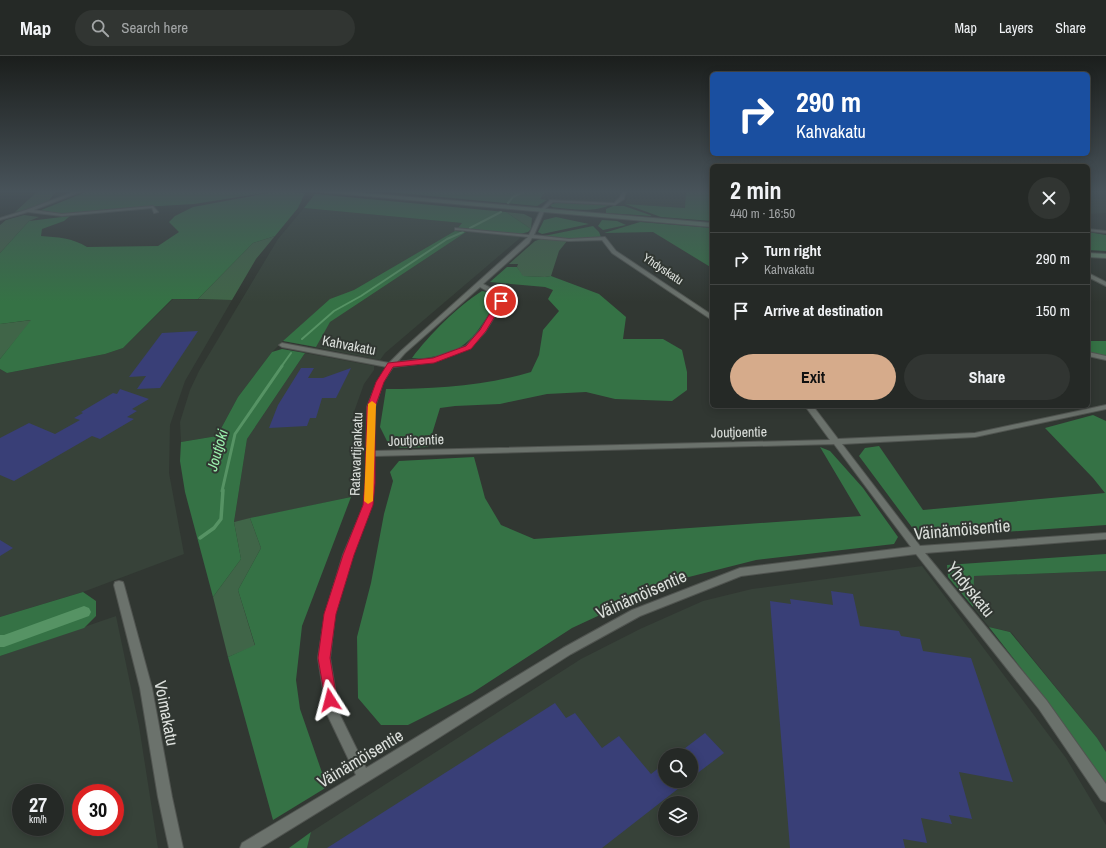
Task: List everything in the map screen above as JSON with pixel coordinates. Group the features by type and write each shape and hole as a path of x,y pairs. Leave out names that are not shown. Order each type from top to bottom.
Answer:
{"main road":[{"path":"1090,255 1106,256"}],"street":[{"name":"Ratavartijankatu","path":"364,777 333,714 324,658 330,614 348,555 368,505 371,407 380,382 391,365 403,352 532,236 535,228"},
{"path":"457,230 532,236"},
{"path":"1090,230 1106,232"},
{"name":"Yhdyskatu","path":"532,236 569,240 603,238 614,252 710,317"},
{"path":"1090,276 1106,284"},
{"name":"Kahvakatu","path":"282,345 391,365 434,360 468,348 483,331 501,301 486,287 478,285"},
{"path":"1090,354 1106,358"},
{"name":"Joutjoentie","path":"370,454 836,442 975,435 1106,407"},
{"name":"Yhdyskatu","path":"810,408 918,550 1043,705 1106,795"},
{"name":"Väinämöisentie","path":"247,848 567,651 636,613 740,572 918,550 1106,536"},
{"name":"Voimakatu","path":"119,585 146,688 165,797 176,848"}],"shaded area":[{"path":"287,228 459,228 456,231 519,236 520,238 385,353 380,360 283,341 272,352 238,397 217,436 181,442 180,422 190,390 199,371 278,239"},
{"path":"173,299 232,300 185,381 170,425 169,473 184,554 83,592 0,617 0,369 7,373 105,354 123,348"},
{"path":"305,353 374,366 374,370 364,384 354,412 354,492 351,497 234,522 247,439"},
{"path":"922,566 1066,758 1106,825 1106,848 307,848 311,832 581,659 640,629 703,601 752,589"},
{"path":"1106,571 1106,752 1097,738 1011,632 989,627 973,607 973,576"},
{"path":"116,616 139,726 158,848 0,848 0,656"}],"green space":[{"path":"0,228 23,228 0,253"},
{"path":"23,228 45,228 42,229 41,236 71,240 87,247 158,246 179,232 175,228 282,228 275,236 253,243 198,299 172,299 123,348 105,354 7,373 0,369 0,359 31,320 0,324 0,253"},
{"path":"458,228 531,229 528,232 520,234"},
{"path":"540,228 570,228 542,234 538,232"},
{"path":"583,228 595,228 601,237 568,239 544,236"},
{"path":"600,228 612,228 603,230"},
{"path":"620,228 710,228 710,267 653,232 604,233"},
{"path":"455,231 466,232 330,322 316,347 283,341 330,299 354,290"},
{"path":"1090,232 1106,235 1106,251 1090,250"},
{"path":"275,236 256,259 232,300 198,299 253,243"},
{"path":"544,238 567,241 559,251 551,276 522,276 517,267 518,264 509,264 535,241"},
{"path":"507,267 517,267 523,276 551,276 599,294 626,317 623,339 663,339 682,350 687,372 687,390 672,401 615,399 586,392 547,394 500,404 440,408 428,447 402,448 389,445 380,427 386,389 477,384 531,372 539,355 543,330 559,311 548,299 553,290 545,287 490,282"},
{"path":"482,291 487,292 496,302 485,321 465,344 447,353 427,358 412,358 444,322"},
{"path":"32,320 0,359 0,324"},
{"path":"1090,341 1106,341 1106,356 1090,352"},
{"path":"282,349 305,353 247,439 234,522 241,559 213,597 185,492 180,461 181,442 217,436 238,397 272,352"},
{"path":"1093,415 1106,421 1106,525 946,536 914,530 859,456 865,448 879,446 923,510 1105,493 1093,478 1045,428"},
{"path":"820,447 830,451 863,488 898,537 894,544 756,560 673,581 572,628 472,693 408,725 381,725 358,698 357,637 371,583 384,514 393,481 390,472 399,461 474,457 485,498 501,525 534,539 861,516"},
{"path":"351,497 302,626 296,680 300,709 327,787 273,820 228,657 255,645 238,590 261,548 250,518"},
{"path":"250,518 261,548 238,590 255,646 228,657 213,597 241,559 234,522"},
{"path":"1106,554 1106,571 974,576 973,607 948,577 947,565"},
{"path":"83,592 96,601 96,616 84,628 0,656 0,617"},
{"path":"989,627 1010,632 1097,738 1106,752 1106,785 1048,703"},
{"path":"311,832 307,848 289,848"}],"building":[{"path":"198,331 160,388 137,389 146,376 129,377 162,333"},
{"path":"301,368 314,368 308,378 323,378 351,368 336,398 322,398 316,418 310,418 307,426 269,428 278,405"},
{"path":"120,389 149,399 132,409 137,411 127,417 134,419 100,439 92,436 14,481 0,475 0,438 29,423 55,434 80,420 74,418 83,413 81,412 113,393 117,394"},
{"path":"0,540 13,548 0,556"},
{"path":"831,591 853,594 860,626 899,631 901,636 920,639 923,651 971,658 1013,782 959,772 972,819 949,815 952,824 921,818 927,843 903,839 905,848 790,848 770,601 791,604 790,599 833,605"},
{"path":"555,703 566,718 575,713 602,748 619,736 651,774 658,768 658,788 679,788 669,796 658,796 658,804 602,848 327,848"},
{"path":"705,733 724,753 698,773 698,748 685,748"}],"waterway":[{"name":"Joutjoki","path":"302,339 334,311 361,296 447,239 463,232"},
{"name":"Joutjoki","path":"281,367 291,353"},
{"name":"Joutjoki","path":"222,491 235,434 282,366"},
{"name":"Joutjoki","path":"200,538 214,528 221,519 223,490"},
{"name":"Joutjoki","path":"0,641 4,641 84,612"}],"slow traffic":[{"path":"368,501 370,483 372,404"}],"route":[{"path":"330,700 324,658 330,614 348,555 368,505 370,483 371,407 380,382 391,365 434,360 453,355 468,348 483,331 501,301"}]}
